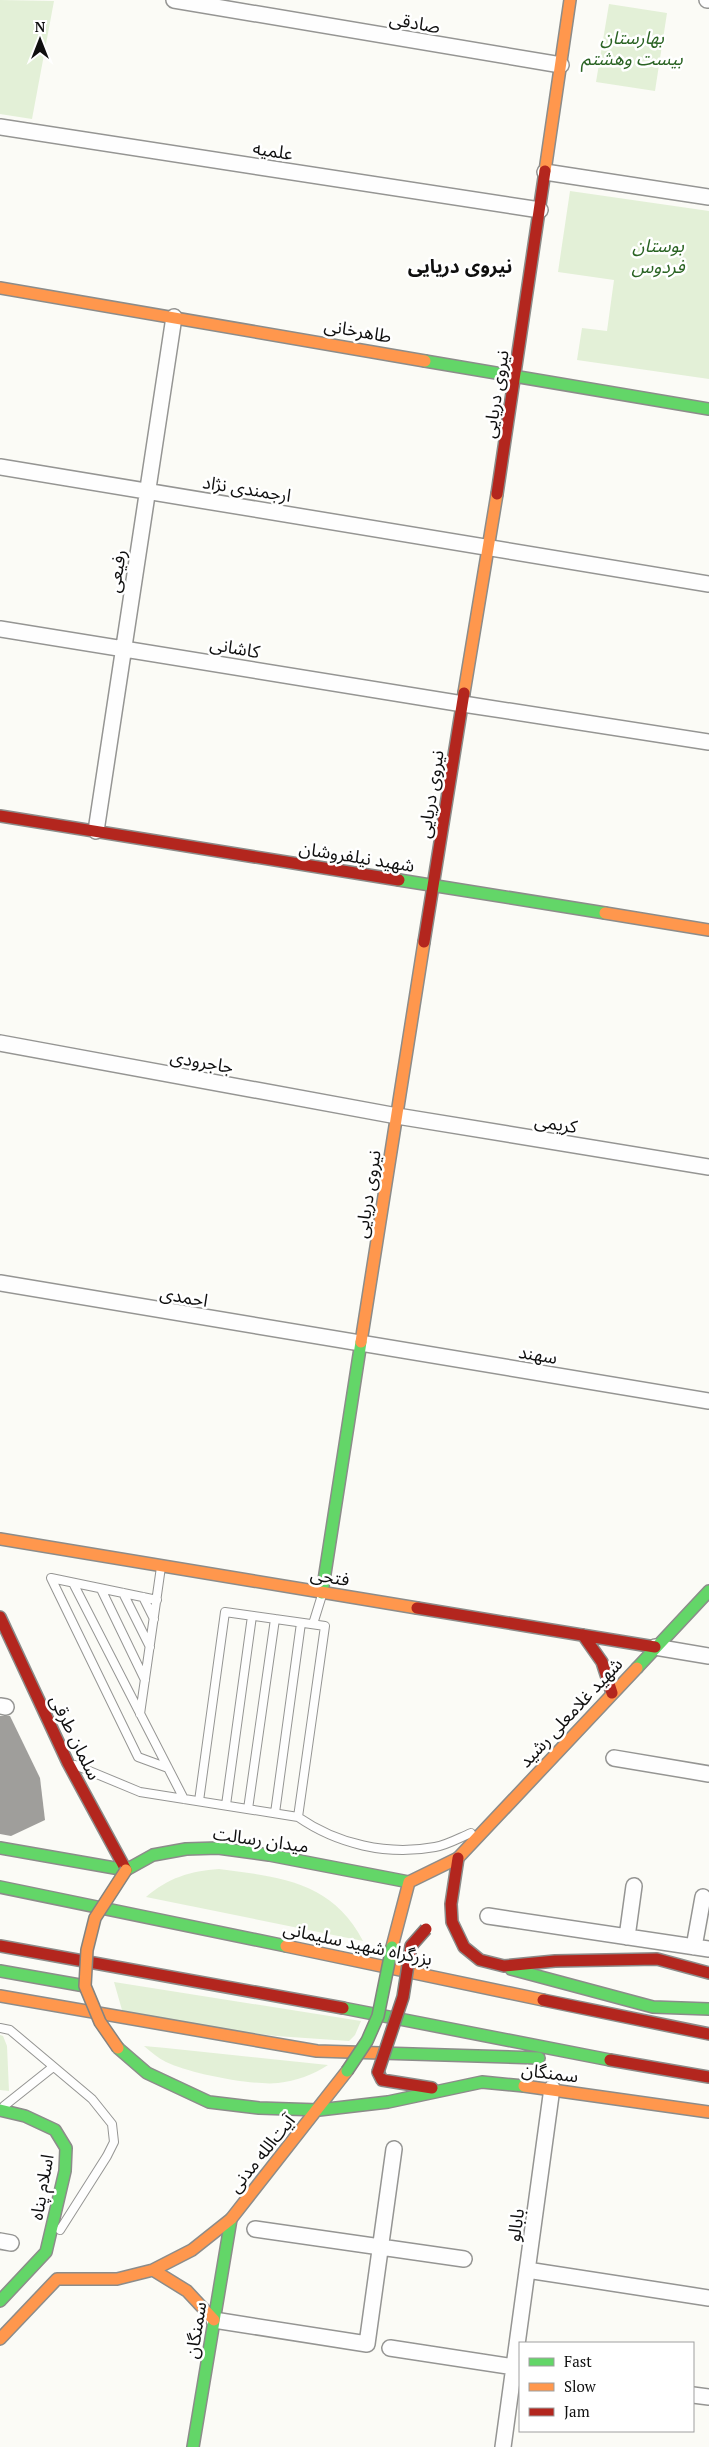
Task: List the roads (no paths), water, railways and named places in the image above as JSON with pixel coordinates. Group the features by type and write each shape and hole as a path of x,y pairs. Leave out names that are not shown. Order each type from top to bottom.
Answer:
{"main road":[{"name":"نیروی دریایی","path":"322,1592 487,546 516,375 570,0"},
{"name":"طاهرخانی","path":"0,288 709,409"},
{"name":"شهید نیلفروشان","path":"0,816 709,930"},
{"name":"فتحی","path":"0,1539 655,1647"},
{"name":"شهید غلامعلی رشید","path":"409,1882 458,1858 709,1591"},
{"name":"سلمان طرقی","path":"0,1617 68,1763 126,1870"},
{"path":"583,1636 595,1648 604,1663 612,1693"},
{"path":"0,1848 126,1870"},
{"name":"میدان رسالت","path":"388,2102 319,2110 259,2108 209,2102 147,2074 118,2048 100,2022 85,1986 87,1950 95,1918 126,1870 153,1855 186,1849 218,1848 269,1855 409,1882"},
{"path":"458,1858 451,1904 452,1922 464,1947 480,1960 504,1966 527,1975 653,2007 709,2009"},
{"path":"319,2110 365,2047 375,2027 381,2008 386,1970 409,1882"},
{"name":"بزرگراه شهید سلیمانی","path":"0,1887 709,2034"},
{"path":"441,2090 382,2080 378,2072 403,1997 412,1946 426,1929 452,1922"},
{"path":"0,1946 423,2022 614,2061 709,2077"},
{"path":"504,1966 554,1961 657,1959 709,1973"},
{"path":"0,1971 85,1986"},
{"path":"0,1996 317,2051 614,2061"},
{"name":"سمنگان","path":"388,2102 482,2082 552,2088 709,2112"},
{"name":"اسلام پناه","path":"0,2109 24,2116 55,2130 66,2148 66,2171 46,2252"},
{"name":"آیت‌الله مدنی","path":"0,2339 57,2280 117,2279 153,2270 192,2250 231,2219 319,2110"},
{"name":"سمنگان","path":"193,2447 231,2219"},
{"path":"0,2301 46,2252"},
{"path":"153,2270 187,2291 214,2320"}],"street":[{"name":"صادقی","path":"174,0 561,65"},
{"name":"علمیه","path":"0,127 540,210"},
{"path":"545,172 709,197"},
{"name":"رفیعی","path":"96,831 174,317"},
{"name":"ارجمندی نژاد","path":"0,467 709,584"},
{"name":"کاشانی","path":"0,628 462,704 709,742"},
{"name":"جاجرودی","path":"0,1043 397,1116"},
{"name":"کریمی","path":"397,1116 709,1167"},
{"name":"احمدی","path":"0,1283 361,1345"},
{"name":"سهند","path":"361,1345 709,1401"},
{"path":"655,1647 709,1656"},
{"path":"614,1758 709,1774"},
{"path":"626,1937 634,1886"},
{"path":"488,1916 701,1948 704,1897"},
{"name":"بابالو","path":"520,2342 527,2270 552,2088"},
{"path":"214,2320 367,2344 394,2149"},
{"path":"255,2229 464,2259"},
{"path":"527,2270 709,2298"},
{"path":"390,2348 517,2367"},
{"name":"بابالو","path":"503,2447 519,2348"},
{"path":"694,2394 709,2397"}],"lane":[{"path":"140,1714 161,1566"},
{"path":"157,1600 51,1578 138,1757 168,1768"},
{"path":"73,1583 184,1799"},
{"path":"101,1589 145,1680"},
{"path":"313,1624 322,1592"},
{"path":"123,1593 150,1647"},
{"path":"143,1597 154,1619"},
{"path":"199,1801 225,1612 313,1624 325,1626 298,1817"},
{"path":"226,1805 252,1616"},
{"path":"248,1809 275,1619"},
{"path":"275,1813 302,1623"},
{"path":"68,1763 140,1792 298,1817 319,1831 362,1846 408,1851 437,1847 486,1827"},
{"path":"0,2028 10,2030 92,2099 112,2124 114,2142 107,2156 46,2252"},
{"path":"0,2109 53,2066"}],"district":[{"name":"نیروی دریایی","path":"460,265"}],"park label":[{"name":"بهارستان بیست وهشتم","path":"632,47"},
{"name":"بوستان فردوس","path":"658,255"}]}
